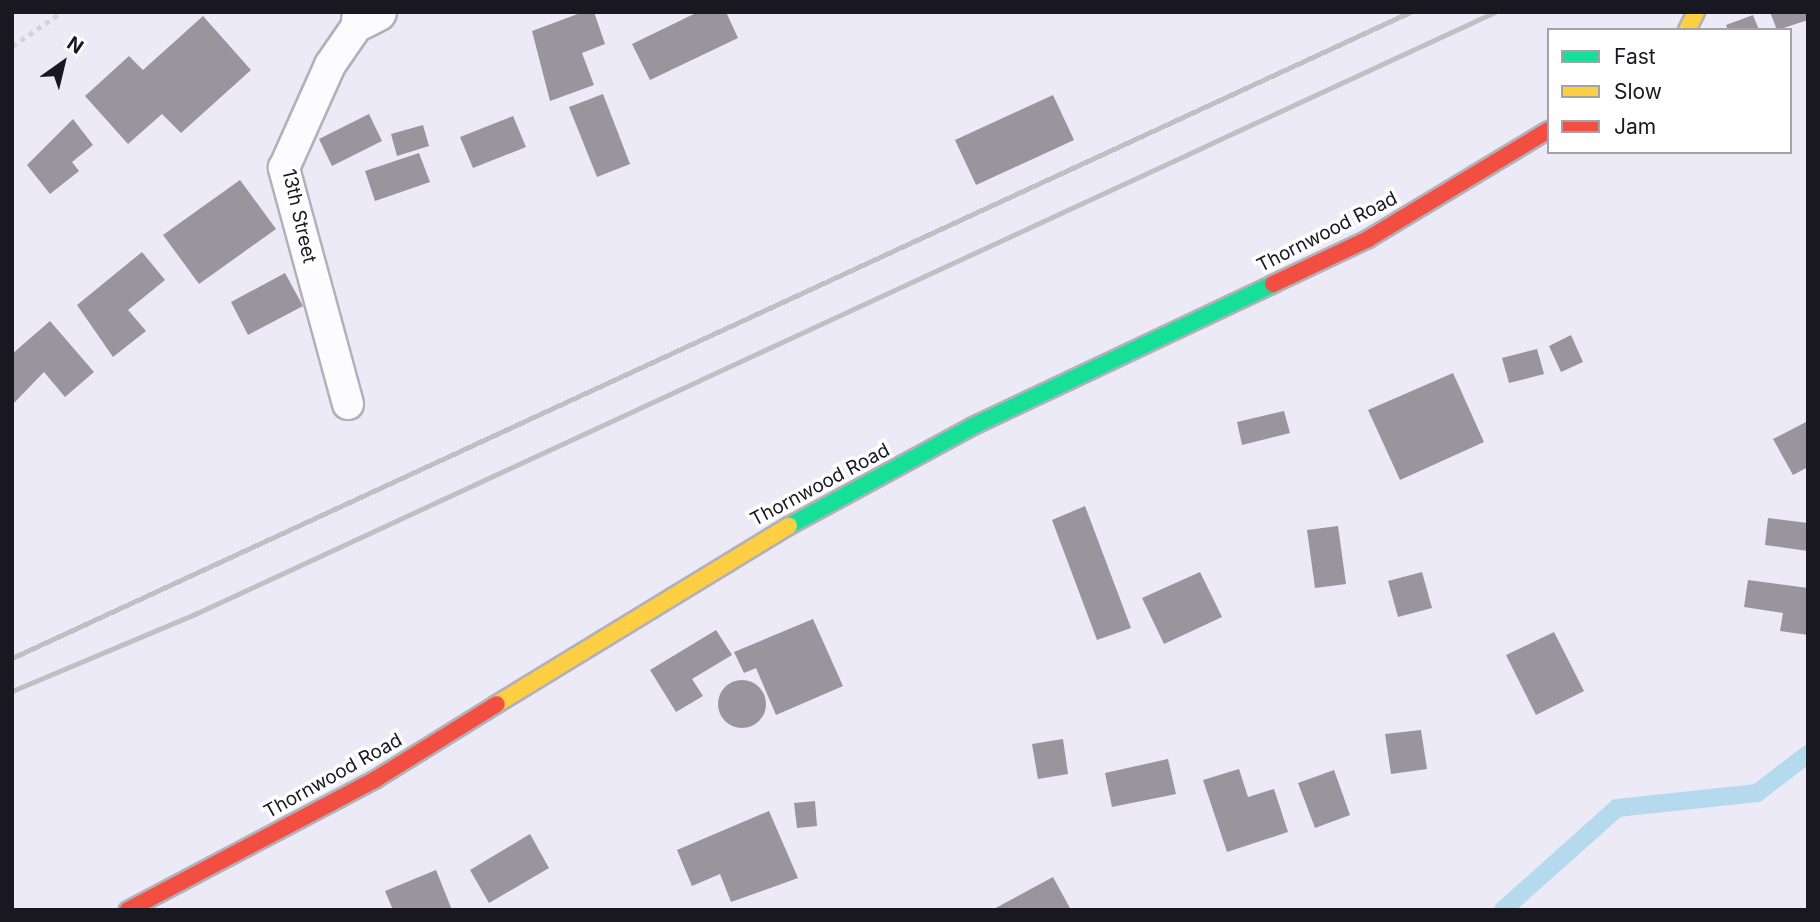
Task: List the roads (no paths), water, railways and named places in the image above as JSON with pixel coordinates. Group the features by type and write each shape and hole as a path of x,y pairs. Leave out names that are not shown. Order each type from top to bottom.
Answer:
{"street":[{"path":"1688,28 1696,12"},
{"name":"Thornwood Road","path":"128,910 376,779 752,546 973,426 1368,239 1547,131"}],"lane":[{"name":"13th Street","path":"348,404 284,168 330,65 369,16"}],"waterway":[{"path":"1503,910 1617,808 1757,793 1808,754"}],"railway":[{"path":"12,658 1410,12"},
{"path":"12,691 195,614 1495,12"}]}
